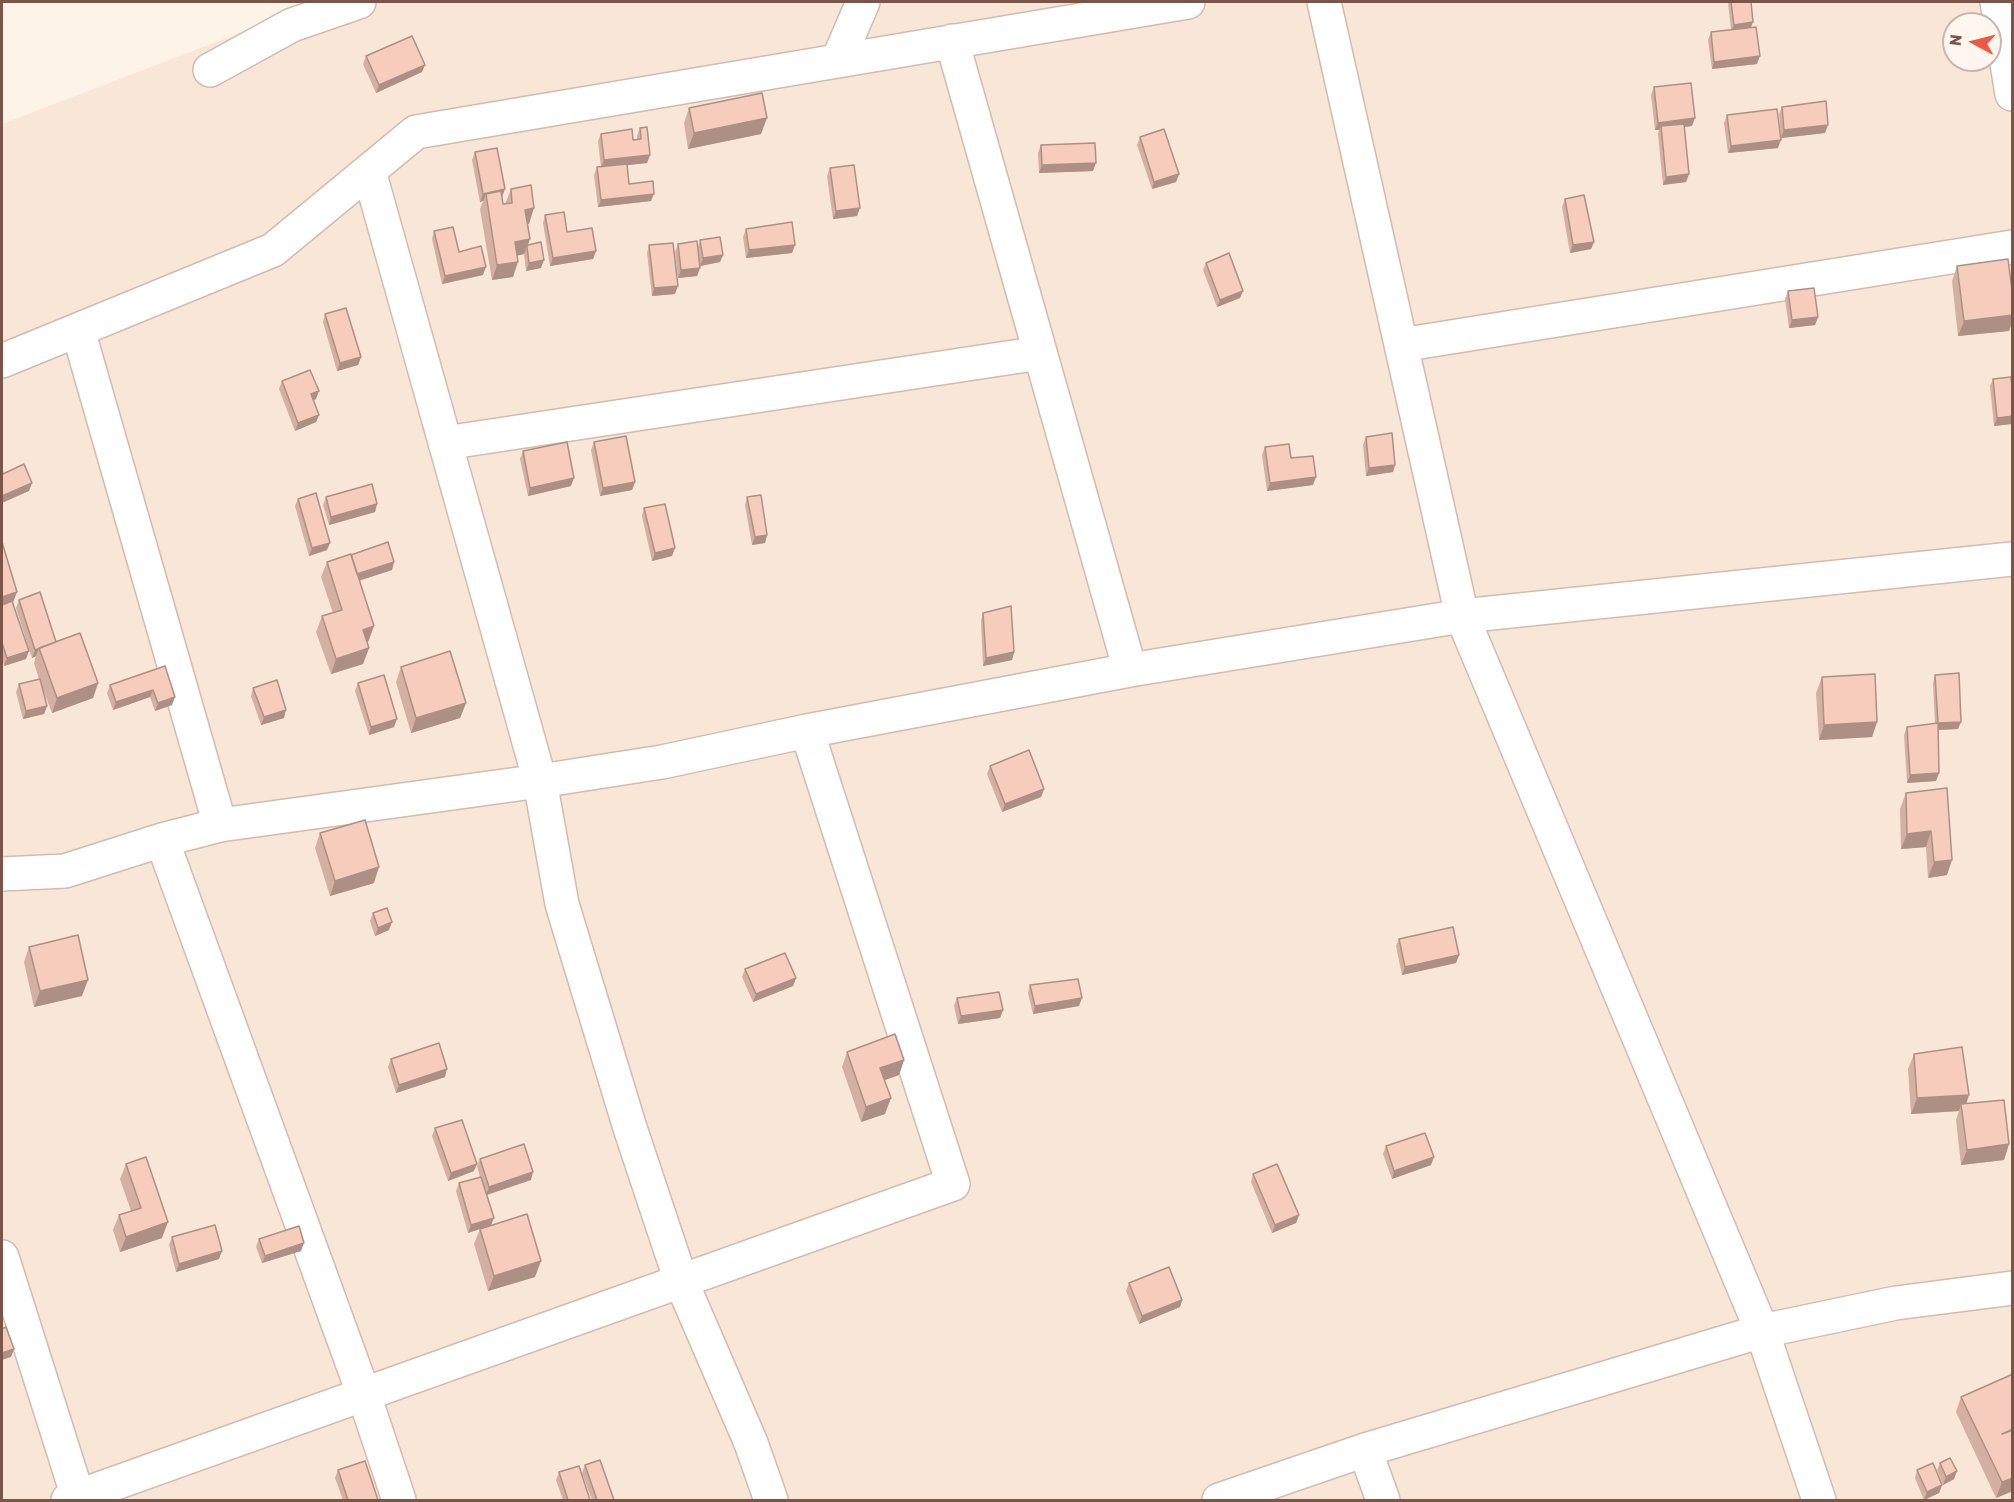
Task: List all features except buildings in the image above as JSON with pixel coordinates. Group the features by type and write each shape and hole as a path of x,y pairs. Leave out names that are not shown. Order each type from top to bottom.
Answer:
{"street":[{"path":"210,70 292,24 359,2"},
{"path":"838,60 863,2"},
{"path":"2,361 273,250 416,132 1188,2"},
{"path":"1324,2 1462,616 1762,1331 1819,1500"},
{"path":"1997,2 2013,94"},
{"path":"952,42 1130,670"},
{"path":"369,171 540,781 562,904 630,1128 681,1281 752,1443 771,1500"},
{"path":"1401,345 2013,247"},
{"path":"78,330 220,825"},
{"path":"445,443 1040,353"},
{"path":"2,874 65,871 162,840 220,825 662,762 807,731 1130,670 1462,616 2013,559"},
{"path":"2,1257 73,1499 953,1184 807,731"},
{"path":"162,840 364,1395 399,1500"},
{"path":"1219,1500 1365,1450 1762,1331 1896,1303 2013,1288"},
{"path":"1365,1450 1383,1500"}],"shaded area":[{"path":"321,2 2012,2 2012,1500 2,1500 2,124"}]}
